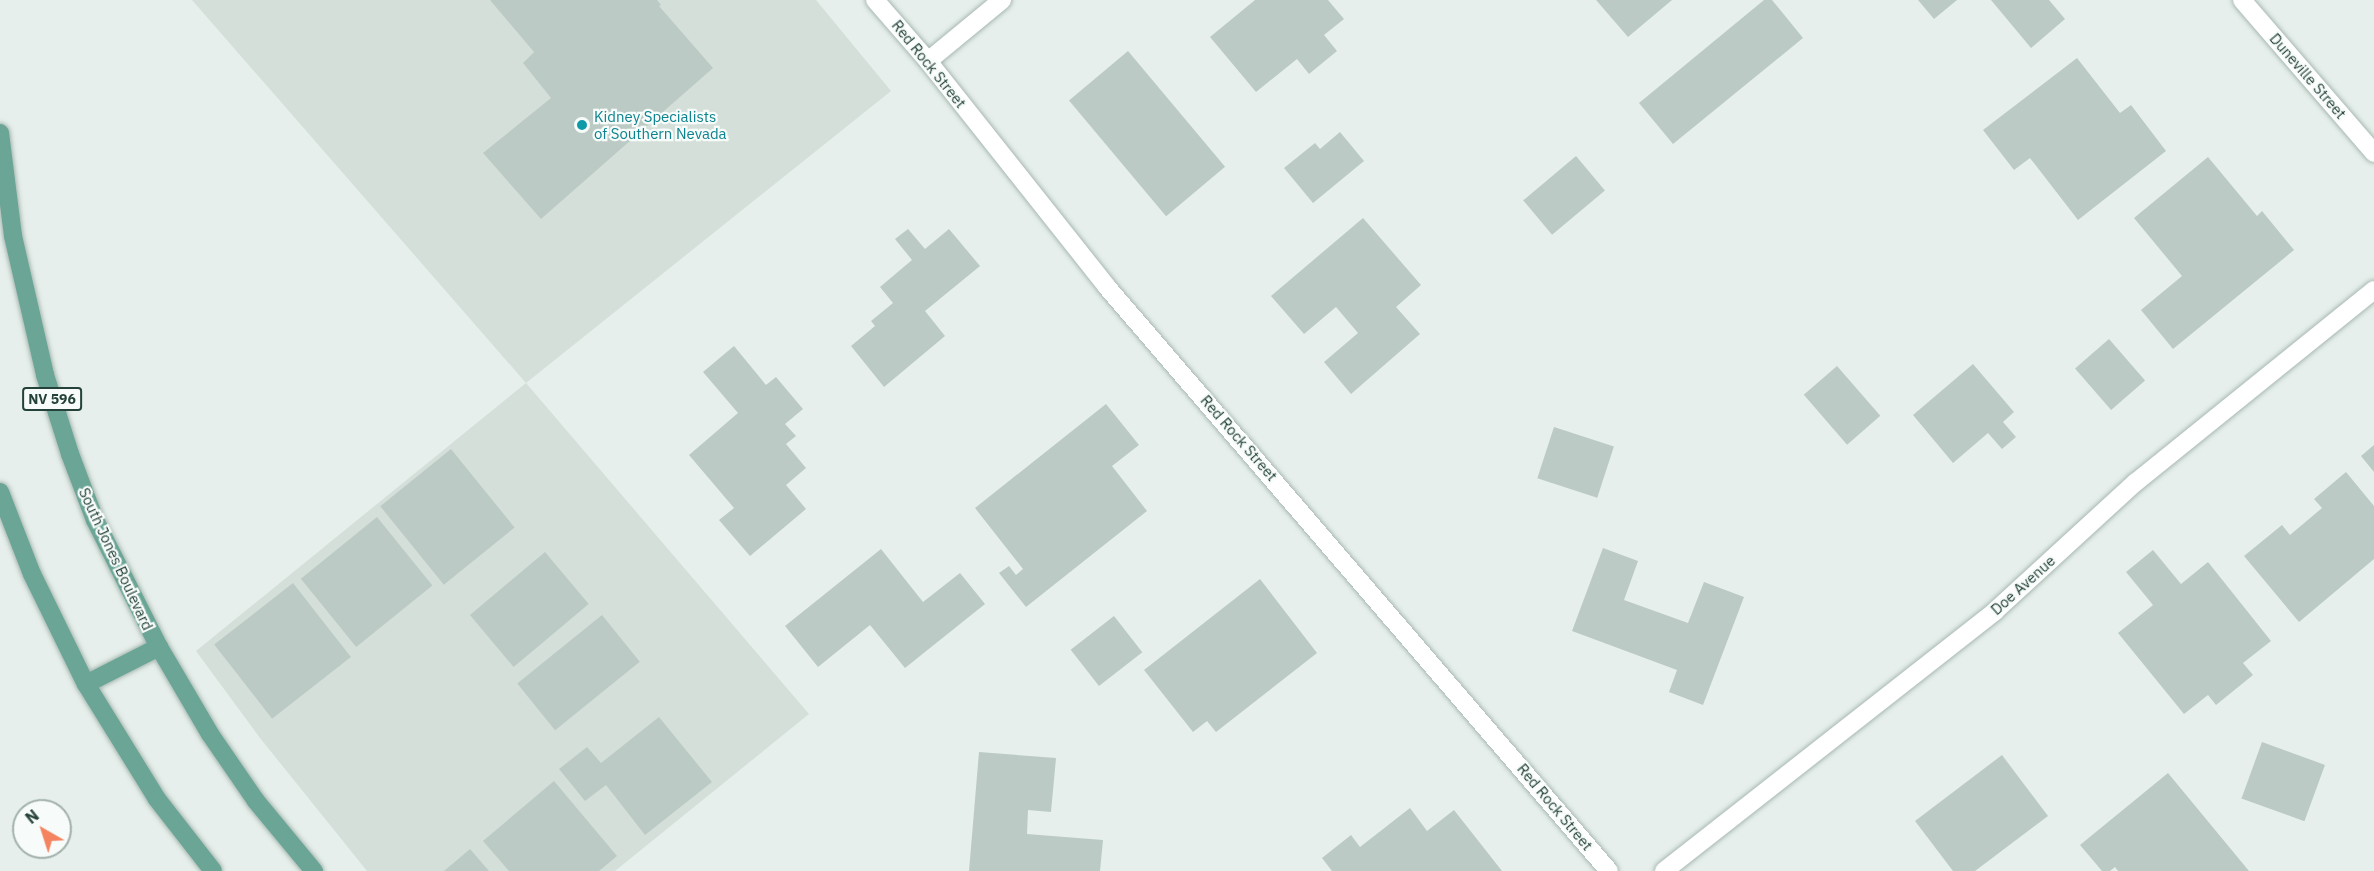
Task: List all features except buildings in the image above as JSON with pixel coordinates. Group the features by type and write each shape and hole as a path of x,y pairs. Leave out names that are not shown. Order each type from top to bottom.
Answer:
{"main road":[{"name":"South Jones Boulevard","path":"0,133 13,236 45,375 70,454 95,520 159,647 231,767 314,871"},
{"path":"0,492 32,574 86,684 157,799 213,871"},
{"path":"86,684 159,647"}],"street":[{"name":"Red Rock Street","path":"875,0 928,61 1107,287 1609,871"},
{"path":"928,61 1002,0"},
{"name":"Duneville Street","path":"2242,0 2374,153"},
{"name":"Doe Avenue","path":"1664,871 1995,611 2136,482 2374,290"}],"shaded area":[{"path":"192,0 816,0 891,91 526,383"},
{"path":"526,383 809,714 615,871 367,871 260,738 196,651"}],"place":[{"name":"Kidney Specialists of Southern Nevada","path":"582,125"}]}
